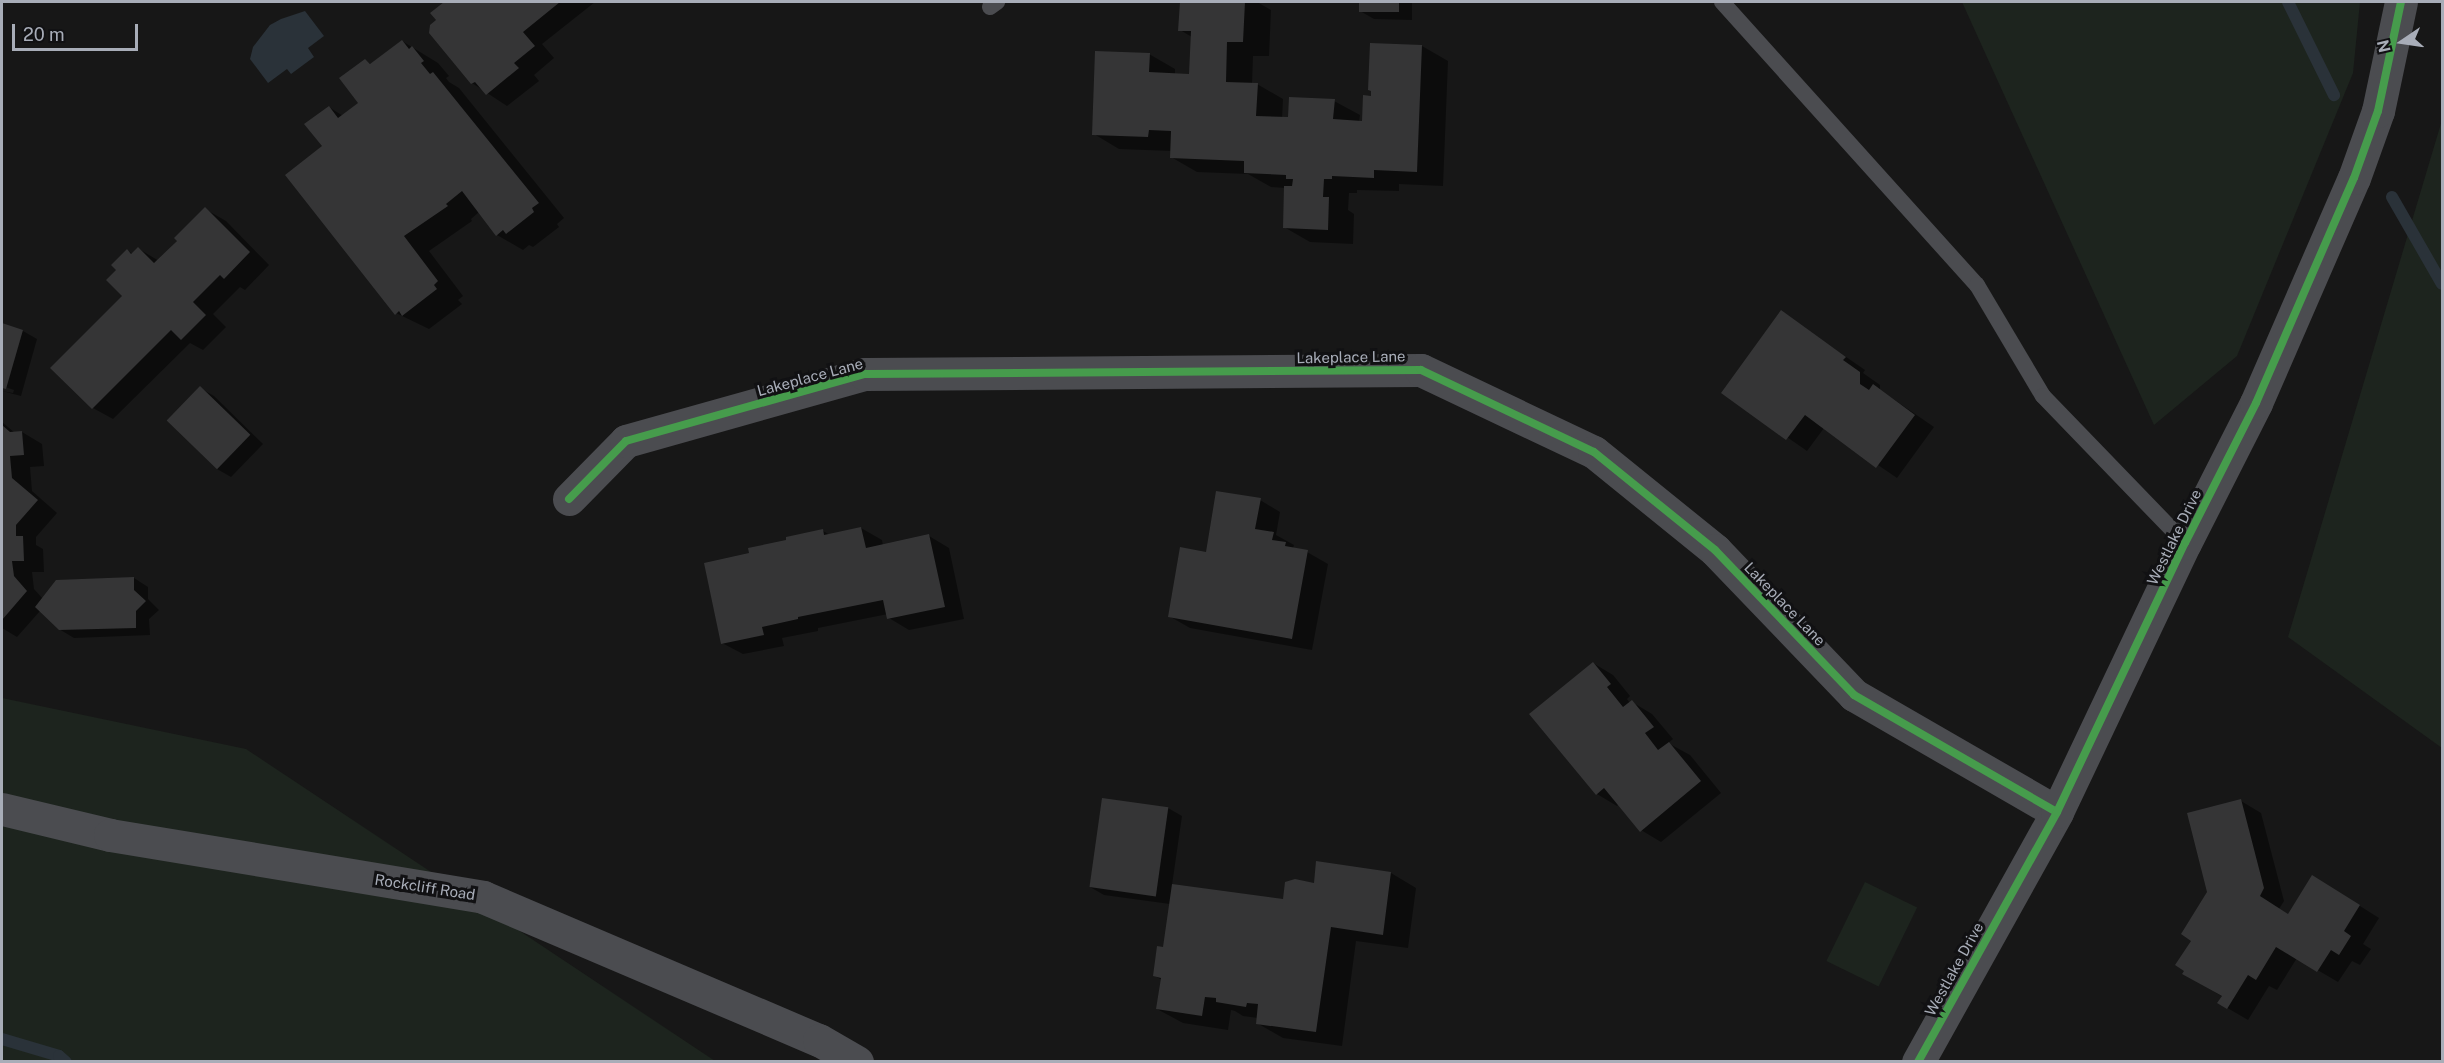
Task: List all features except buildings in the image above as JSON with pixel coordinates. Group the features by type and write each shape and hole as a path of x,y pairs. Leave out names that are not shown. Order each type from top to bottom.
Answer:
{"street":[{"name":"Westlake Drive","path":"1918,1062 2057,812 2185,543 2256,404 2354,178 2378,111 2401,2"},
{"name":"Lakeplace Lane","path":"569,500 626,441 865,374 1421,370 1594,452 1715,550 1854,695 2057,812"},
{"name":"Rockcliff Road","path":"2,809 110,835 483,897 819,1040 857,1062"}],"lane":[{"path":"1722,2 1977,285 2043,396 2185,543"}],"shaded area":[{"path":"1962,2 2360,2 2353,73 2237,356 2154,425"},
{"path":"305,11 324,36 308,48 314,57 291,74 287,69 268,83 250,59 253,47 270,25"},
{"path":"2442,120 2442,748 2288,637"},
{"path":"2,698 246,749 715,1061 2,1061"},
{"path":"1865,882 1917,907 1879,987 1826,961"}],"waterway":[{"path":"2288,2 2334,95"},
{"path":"2392,197 2442,284"},
{"path":"2,1039 59,1056 66,1062"}],"cycle path":[{"path":"1918,1062 2057,812 2185,543 2256,403 2354,178 2378,111 2401,2"},
{"path":"569,499 626,441 865,374 1421,370 1594,452 1715,550 1854,695 2057,812"}]}
